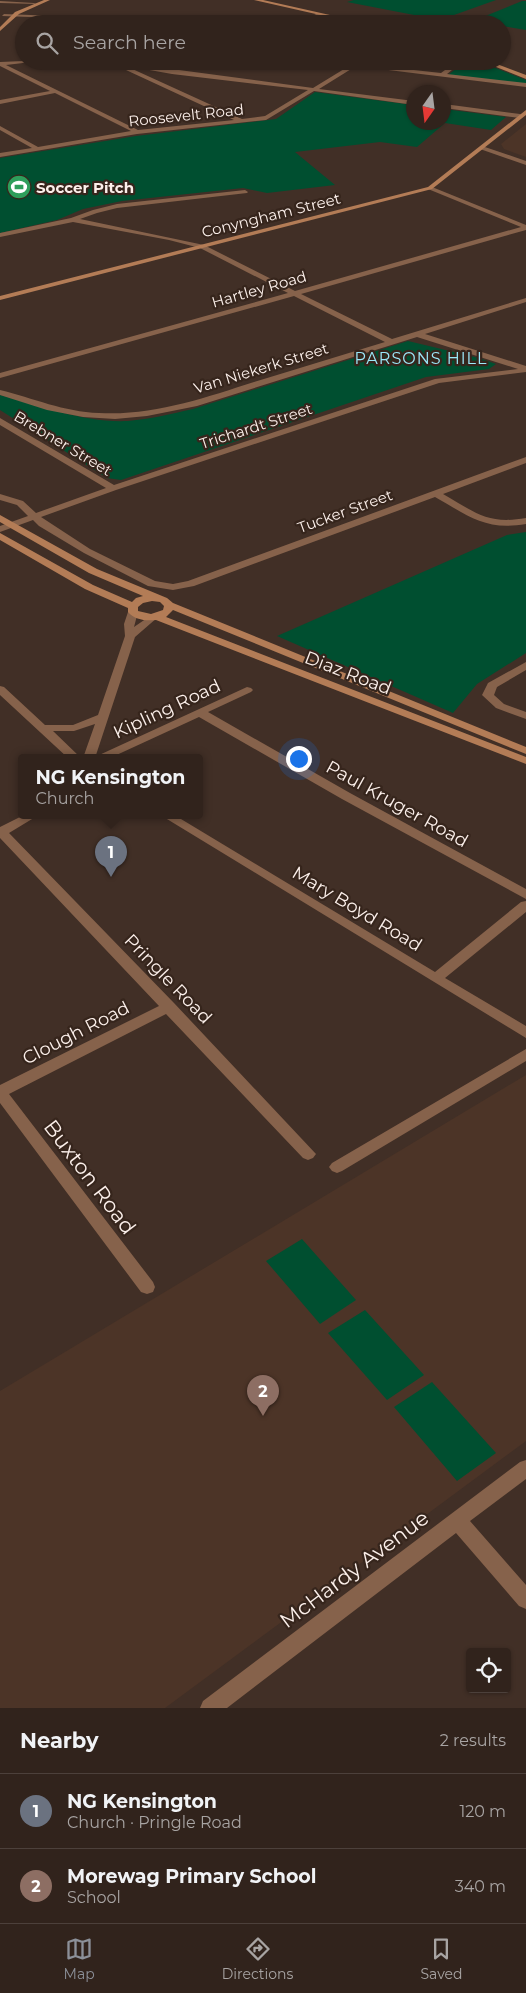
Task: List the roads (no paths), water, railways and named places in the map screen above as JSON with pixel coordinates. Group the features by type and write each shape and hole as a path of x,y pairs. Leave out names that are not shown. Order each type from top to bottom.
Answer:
{"street":[{"path":"0,2 25,4 48,0"},
{"path":"255,0 274,6 319,15"},
{"path":"0,30 13,15 35,2"},
{"path":"2,17 25,4"},
{"path":"2,17 13,15"},
{"path":"0,64 15,63"},
{"path":"0,64 137,132"},
{"path":"130,70 243,121"},
{"path":"166,70 406,102"},
{"name":"Roosevelt Road","path":"0,156 137,132 273,116 347,70"},
{"path":"394,70 526,86"},
{"path":"441,76 449,70"},
{"path":"507,70 526,77"},
{"path":"154,81 173,71"},
{"path":"0,102 54,92"},
{"path":"451,107 523,114"},
{"name":"Conyngham Street","path":"0,298 430,188 523,114"},
{"path":"0,128 38,149"},
{"path":"482,148 526,163"},
{"path":"430,188 526,227"},
{"path":"0,236 72,220 95,211 117,206 245,192"},
{"path":"72,220 202,246 297,293 389,342"},
{"name":"Hartley Road","path":"0,376 526,227"},
{"name":"Van Niekerk Street","path":"0,392 76,413 113,417 139,415 194,404 526,300"},
{"path":"416,334 526,369"},
{"name":"Trichardt Street","path":"0,529 113,488 438,381 526,369"},
{"name":"Brebner Street","path":"0,421 113,488"},
{"name":"Tucker Street","path":"32,516 87,551 152,584 173,587 190,584 526,460"},
{"path":"435,493 490,523 504,524 526,521"},
{"path":"0,497 26,506 32,516"},
{"path":"0,518 93,571 157,599"},
{"path":"0,536 88,587 133,609 140,600 157,599"},
{"name":"Diaz Road","path":"157,599 526,751"},
{"path":"130,636 144,624 168,611 169,605"},
{"name":"Diaz Road","path":"133,609 141,616 155,617 179,625 526,762"},
{"name":"Kipling Road","path":"91,754 130,636 129,624 133,609"},
{"path":"144,624 163,623 179,625"},
{"path":"526,665 492,685 488,695 494,703 502,708 526,716"},
{"path":"0,689 71,754"},
{"name":"Kipling Road","path":"110,754 247,690"},
{"name":"Paul Kruger Road","path":"200,713 526,895"},
{"path":"44,728 74,728 104,717"},
{"path":"0,832 25,819"},
{"name":"Mary Boyd Road","path":"173,819 526,1033"},
{"name":"Pringle Road","path":"0,832 169,1006 308,1154"},
{"path":"436,978 526,905"},
{"name":"Clough Road","path":"0,1092 169,1006"},
{"path":"337,1167 526,1054"},
{"name":"Buxton Road","path":"0,1092 147,1287"},
{"name":"McHardy Avenue","path":"210,1708 526,1468"},
{"path":"457,1520 526,1599"}],"place":[{"name":"Soccer Pitch","path":"19,187"},
{"name":"NG Kensington","path":"111,877"},
{"name":"Morewag Primary School","path":"263,1416"}],"district":[{"name":"PARSONS HILL","path":"421,358"}]}
